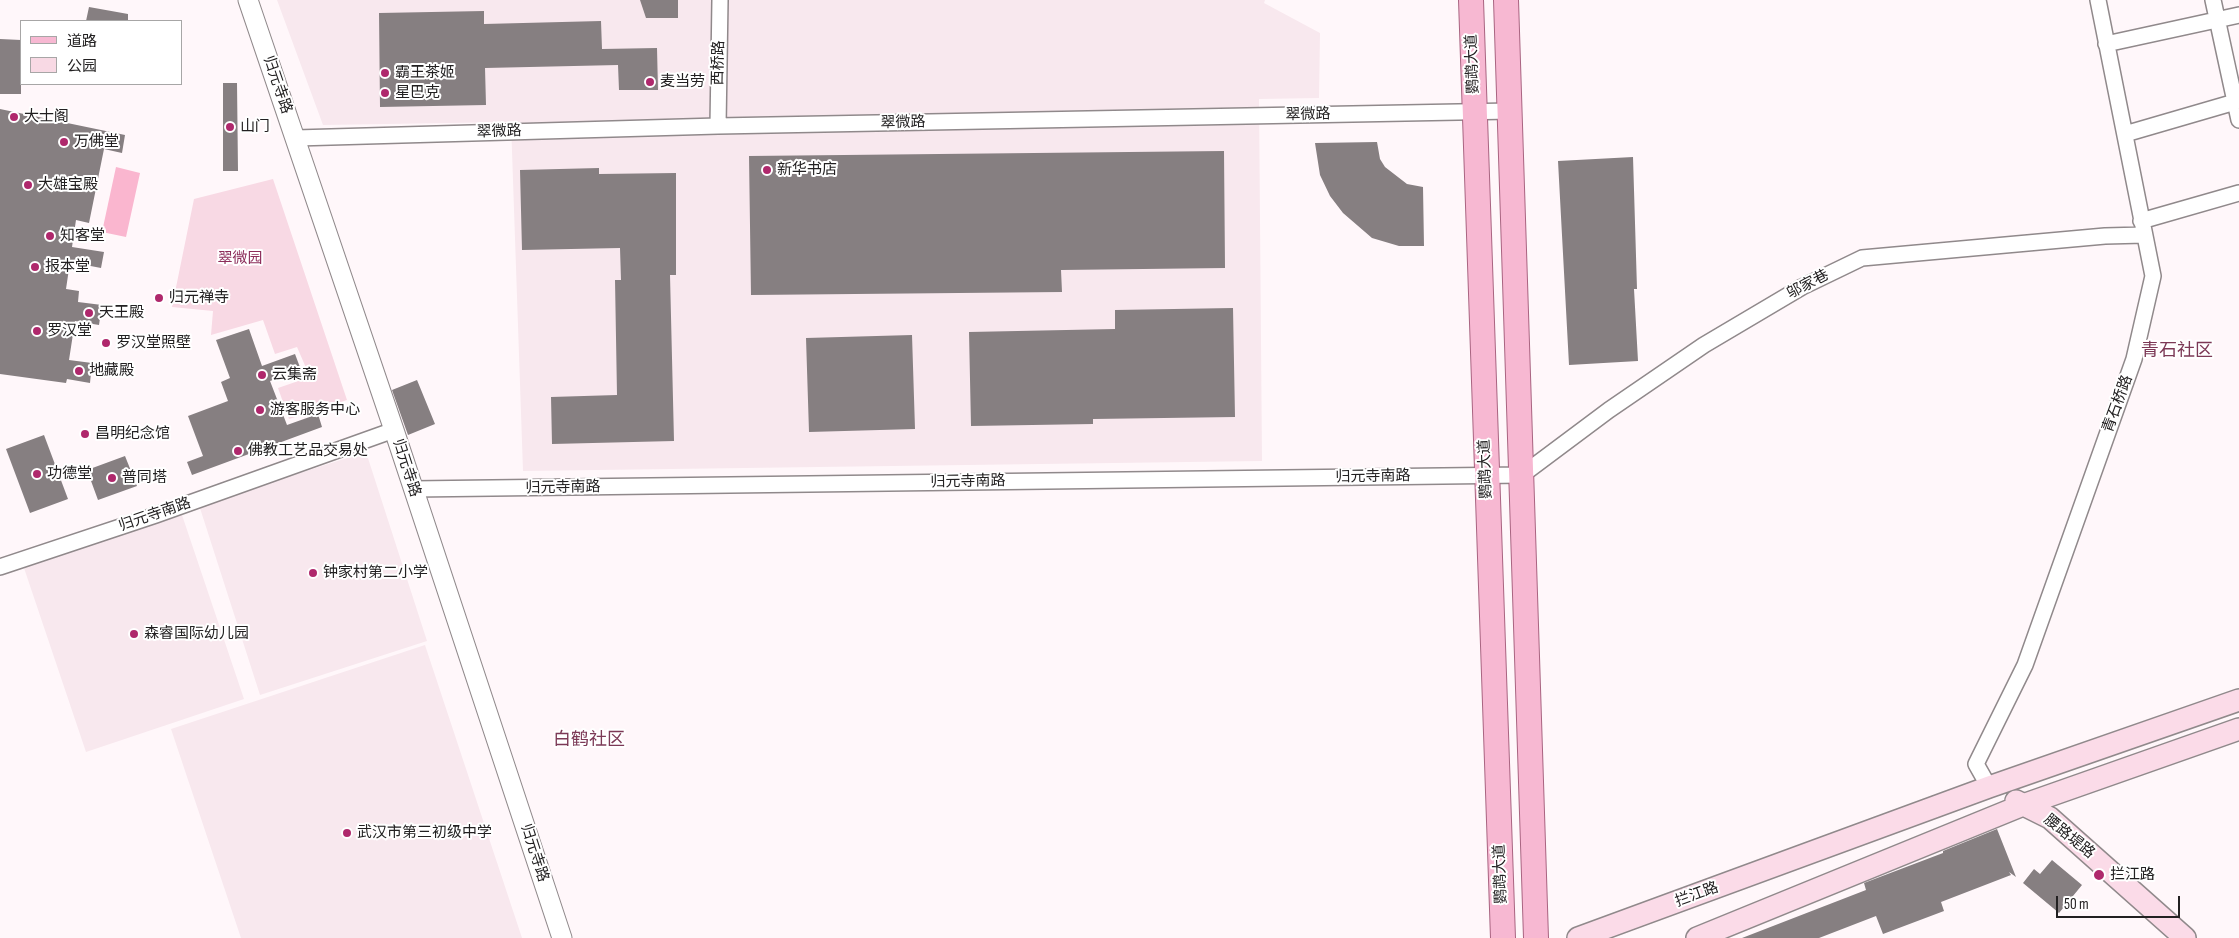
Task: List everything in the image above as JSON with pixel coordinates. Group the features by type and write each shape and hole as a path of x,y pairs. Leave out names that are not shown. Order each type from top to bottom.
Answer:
{"main road":[{"name":"鹦鹉大道","path":"1471,0 1503,938"},
{"path":"1506,0 1536,938"},
{"name":"拦江路","path":"1578,938 1989,787 2239,700"},
{"path":"1697,938 2023,805 2239,730"},
{"name":"腰路堤路","path":"1989,787 2050,818 2185,938"}],"street":[{"name":"归元寺路","path":"248,0 394,430 562,938"},
{"name":"西桥路","path":"718,126 720,0"},
{"name":"青石桥路","path":"1989,787 1976,764 2025,665 2134,359 2153,276 2098,0"},
{"path":"2213,0 2235,81 2235,102 2239,120"},
{"path":"2106,44 2239,15"},
{"path":"2125,134 2235,102"},
{"name":"翠微路","path":"296,138 718,126 1511,111"},
{"name":"邬家巷","path":"1522,475 1609,410 1704,345 1802,287 1862,258 2105,236 2143,228 2239,193"},
{"name":"归元寺南路","path":"0,567 156,515 394,430"},
{"name":"归元寺南路","path":"414,490 1522,475"}],"shaded area":[{"path":"277,0 1265,0 1264,3 1320,33 1319,98 1259,99 1262,461 523,471 511,122 323,125"},
{"path":"116,167 140,173 126,237 102,232"},
{"name":"钟家村第二小学","path":"366,452 427,641 260,695 199,505"},
{"name":"森睿国际幼儿园","path":"182,515 244,699 86,752 24,568"},
{"name":"武汉市第三初级中学","path":"425,645 522,938 241,938 171,729"}],"green space":[{"name":"翠微园","path":"273,179 347,400 289,419 278,388 310,377 297,347 275,354 263,320 211,335 213,311 172,307 194,199"}],"building":[{"path":"640,0 678,0 678,18 646,18"},
{"path":"89,7 128,14 128,20 86,20"},
{"path":"484,11 484,24 601,21 602,49 657,48 658,90 619,90 618,65 485,68 486,105 380,107 379,13"},
{"path":"0,39 20,40 21,94 0,94"},
{"name":"山门","path":"223,83 237,83 238,171 223,171"},
{"path":"0,109 125,135 122,153 104,149 89,223 76,220 72,247 104,252 101,268 70,262 66,289 79,291 78,302 102,305 99,325 75,321 69,360 92,363 90,383 67,379 66,383 0,374"},
{"path":"1377,142 1380,159 1385,167 1407,184 1423,187 1424,246 1399,246 1372,238 1343,213 1330,196 1320,175 1315,143"},
{"path":"1224,151 1225,268 1061,270 1062,292 751,295 749,156"},
{"path":"1633,157 1637,289 1634,289 1638,361 1569,365 1558,161"},
{"path":"599,168 599,174 676,173 676,275 670,275 674,441 552,444 551,397 617,395 615,280 621,280 620,248 522,250 520,170"},
{"path":"1233,308 1235,417 1093,419 1093,424 971,426 969,332 1115,329 1115,310"},
{"path":"249,329 262,366 295,354 301,370 270,381 287,425 318,414 322,427 192,475 187,462 203,456 188,416 228,401 221,382 230,378 216,340"},
{"path":"912,335 915,429 809,432 806,338"},
{"path":"417,380 435,424 408,435 392,390"},
{"name":"功德堂","path":"44,435 68,499 30,513 6,449"},
{"name":"普同塔","path":"125,456 137,486 98,500 87,470"},
{"path":"1997,829 2016,877 2009,872 2011,875 1941,902 1944,911 1883,934 1876,916 1819,938 1742,938 1866,890 1864,883 1943,853 1943,851"},
{"path":"2052,860 2082,885 2059,913 2023,883 2034,869 2040,874"}],"place":[{"name":"霸王茶姬","path":"385,73"},
{"name":"麦当劳","path":"650,82"},
{"name":"星巴克","path":"385,93"},
{"name":"大士阁","path":"14,117"},
{"name":"山门","path":"230,127"},
{"name":"万佛堂","path":"64,142"},
{"name":"新华书店","path":"767,170"},
{"name":"大雄宝殿","path":"28,185"},
{"name":"知客堂","path":"50,236"},
{"name":"报本堂","path":"35,267"},
{"name":"归元禅寺","path":"159,298"},
{"name":"天王殿","path":"89,313"},
{"name":"罗汉堂","path":"37,331"},
{"name":"罗汉堂照壁","path":"106,343"},
{"name":"地藏殿","path":"79,371"},
{"name":"云集斋","path":"262,375"},
{"name":"游客服务中心","path":"260,410"},
{"name":"昌明纪念馆","path":"85,434"},
{"name":"佛教工艺品交易处","path":"238,451"},
{"name":"功德堂","path":"37,474"},
{"name":"普同塔","path":"112,478"},
{"name":"钟家村第二小学","path":"313,573"},
{"name":"森睿国际幼儿园","path":"134,634"},
{"name":"武汉市第三初级中学","path":"347,833"},
{"name":"拦江路","path":"2099,875"}],"district":[{"name":"青石社区","path":"2177,351"},
{"name":"白鹤社区","path":"589,740"}]}
